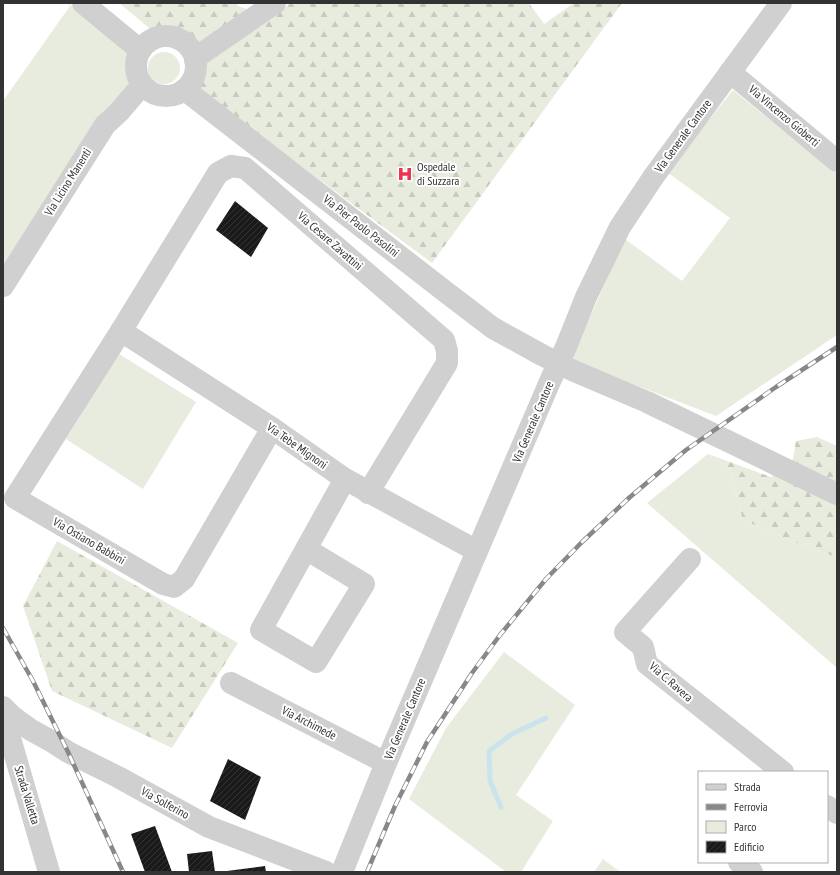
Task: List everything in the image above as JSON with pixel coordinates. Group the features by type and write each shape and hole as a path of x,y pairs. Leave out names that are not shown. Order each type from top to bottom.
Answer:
{"street":[{"path":"83,3 140,50"},
{"path":"195,60 201,54 275,3"},
{"name":"Via Generale Cantore","path":"342,872 386,763 566,346 586,296 620,227 654,176 780,3"},
{"path":"166,36 176,38 185,43 192,51 195,60 196,69 194,77 185,90 176,95 158,96 149,92 137,77 135,68 136,58 140,50 147,42 166,36"},
{"name":"Via Vincenzo Gioberti","path":"730,72 837,161"},
{"name":"Via Licino Manenti","path":"3,286 105,125 119,112 142,85"},
{"name":"Via Pier Paolo Pasolini","path":"185,90 493,328 574,371 646,402 837,494"},
{"name":"Via Cesare Zavattini","path":"121,331 218,173 231,166 245,168 444,340 447,351 447,363 368,493"},
{"name":"Via Tebe Mignoni","path":"121,331 272,428 345,479 368,493 477,551"},
{"name":"Via Ostiano Babbini","path":"121,331 9,495 163,584 174,587 184,579 272,428"},
{"path":"306,549 364,584 316,662 261,630 306,549 345,479"},
{"name":"Via C. Ravera","path":"690,559 625,632 643,647 648,664 782,771"},
{"name":"Via Archimede","path":"232,683 386,763"},
{"name":"Strada Valletta","path":"8,712 10,738 48,871"},
{"name":"Via Solferino","path":"8,712 32,730 68,752 118,777 209,827 326,872"},
{"path":"828,807 837,813"},
{"path":"740,863 752,872"}],"green space":[{"path":"67,3 145,40 128,85 3,276 3,101 70,6"},
{"name":"Ospedale di Suzzara","path":"119,3 237,3 238,6 271,18 291,3 529,3 544,24 574,3 622,3 432,263 193,86 204,64 198,43 185,30 169,26 157,29 154,32"},
{"path":"164,52 173,55 177,59 180,68 177,77 173,81 164,84 155,81 151,77 148,68 151,59 155,55"},
{"path":"733,90 837,174 837,335 716,416 583,365 572,357 625,239 682,281 730,218 667,172"},
{"path":"119,354 196,402 143,489 66,439"},
{"path":"817,437 837,446 837,557 814,550 743,520 729,468 708,454 771,477 793,459 796,441"},
{"path":"708,454 729,468 743,520 814,550 837,557 837,668 647,503"},
{"path":"57,541 238,643 172,748 52,691 23,606"},
{"path":"504,652 575,705 516,795 553,821 521,872 506,872 409,799 446,728"},
{"path":"603,859 620,872 594,872"}],"building":[{"path":"235,201 268,228 251,257 216,230"},
{"path":"228,759 261,777 245,820 210,801"},
{"path":"155,826 172,872 145,872 131,834"},
{"path":"212,851 215,872 189,872 187,854"},
{"path":"265,866 266,872 227,872 227,871"}],"waterway":[{"path":"501,807 490,781 489,751 512,734 546,718"}],"railway":[{"path":"367,872 395,806 427,742 472,673 500,635 546,579 581,543 630,497 686,450 776,387 837,347"},
{"path":"3,628 33,681 68,752 123,872"}],"place":[{"name":"Ospedale di Suzzara","path":"405,174"}]}
